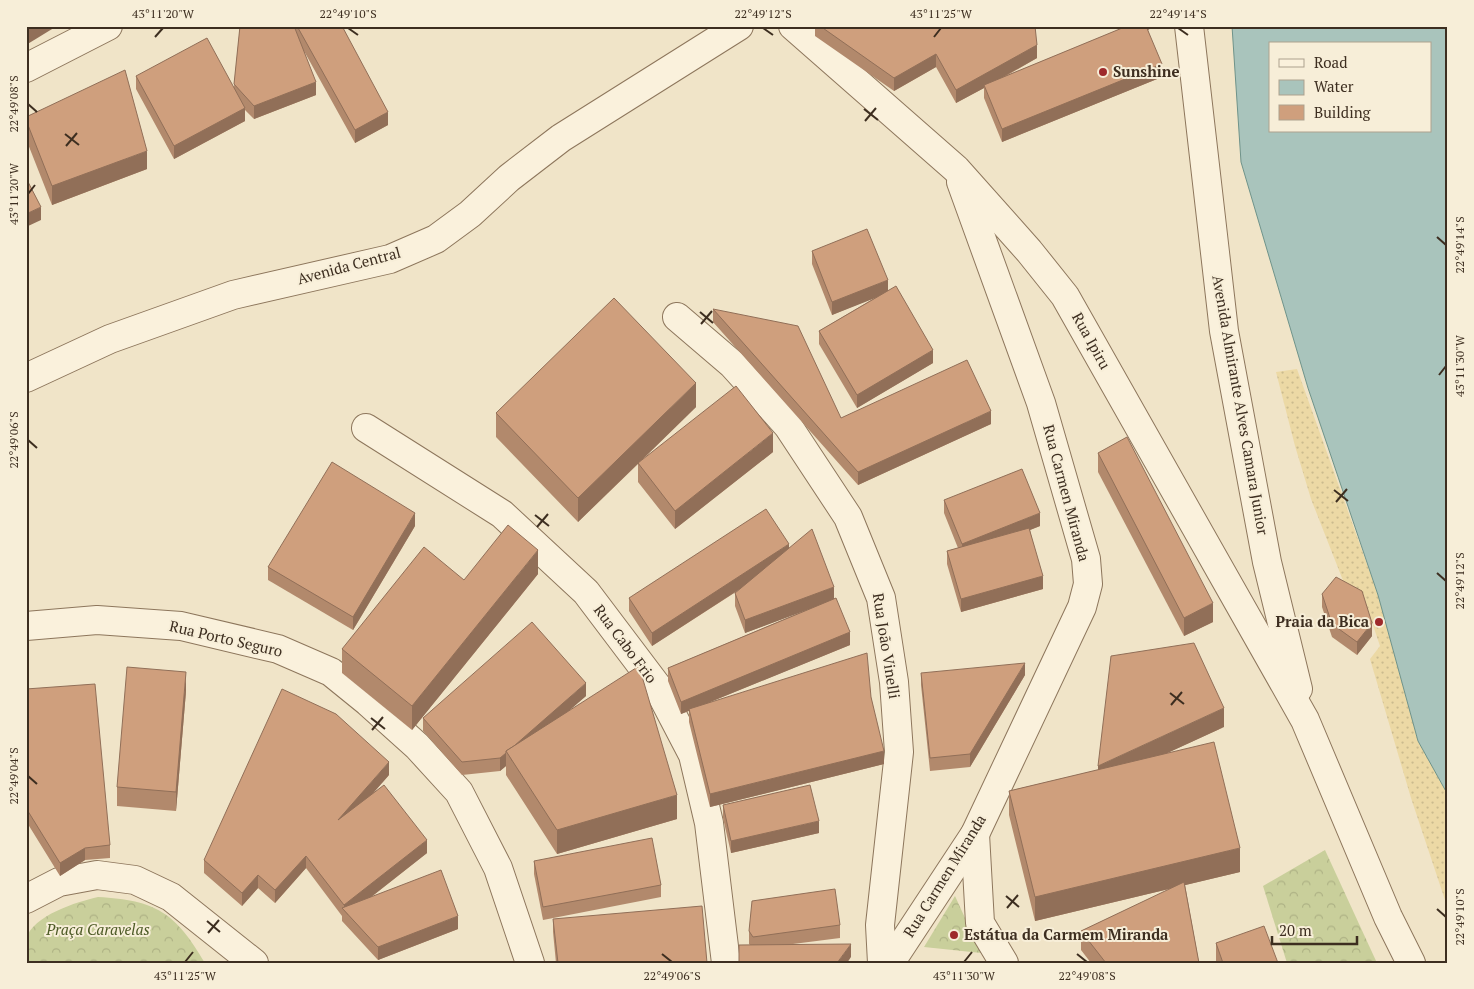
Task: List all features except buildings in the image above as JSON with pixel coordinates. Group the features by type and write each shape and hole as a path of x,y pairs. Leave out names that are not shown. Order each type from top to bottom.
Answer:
{"street":[{"path":"26,68 108,26"},
{"name":"Avenida Central","path":"26,378 110,339 233,295 390,259 436,239 470,214 509,178 561,138 739,26"},
{"name":"Rua Ipiru","path":"793,26 956,169 1029,250 1065,296 1305,720"},
{"name":"Avenida Almirante Alves Camara Junior","path":"1189,26 1224,331 1267,562 1305,720"},
{"name":"Rua Carmen Miranda","path":"890,963 974,834 1082,607 1088,584 1086,559 1041,403 956,169"},
{"name":"Rua João Vinelli","path":"677,317 732,364 788,426 848,517 881,598 894,682 898,752 880,925 882,963"},
{"name":"Rua Cabo Frio","path":"366,428 502,514 586,592 657,686 692,755 708,823 726,963"},
{"name":"Rua Porto Seguro","path":"26,626 97,620 181,626 278,649 331,672 417,746 459,792 498,868 530,963"},
{"path":"1305,720 1388,917 1411,963"},
{"path":"974,834 980,923 1004,963"},
{"path":"26,899 59,882 97,875 136,880 171,897 247,960"}],"green space":[{"path":"1325,850 1377,963 1287,963 1263,886"},
{"path":"955,896 981,953 924,947"},
{"name":"Praça Caravelas","path":"98,897 135,902 162,912 184,932 205,963 26,963 26,939 37,923 46,916 68,906"}],"sand":[{"name":"Praia da Bica","path":"1297,369 1378,595 1418,741 1448,795 1448,909 1411,798 1370,659 1380,646 1364,598 1344,583 1311,499 1295,446 1276,372"}],"water":[{"path":"1232,26 1448,26 1448,795 1418,741 1378,595 1308,388 1241,162"}],"place":[{"name":"Sunshine","path":"1103,72"},
{"name":"Praia da Bica","path":"1379,622"},
{"name":"Estátua da Carmem Miranda","path":"954,935"}]}
